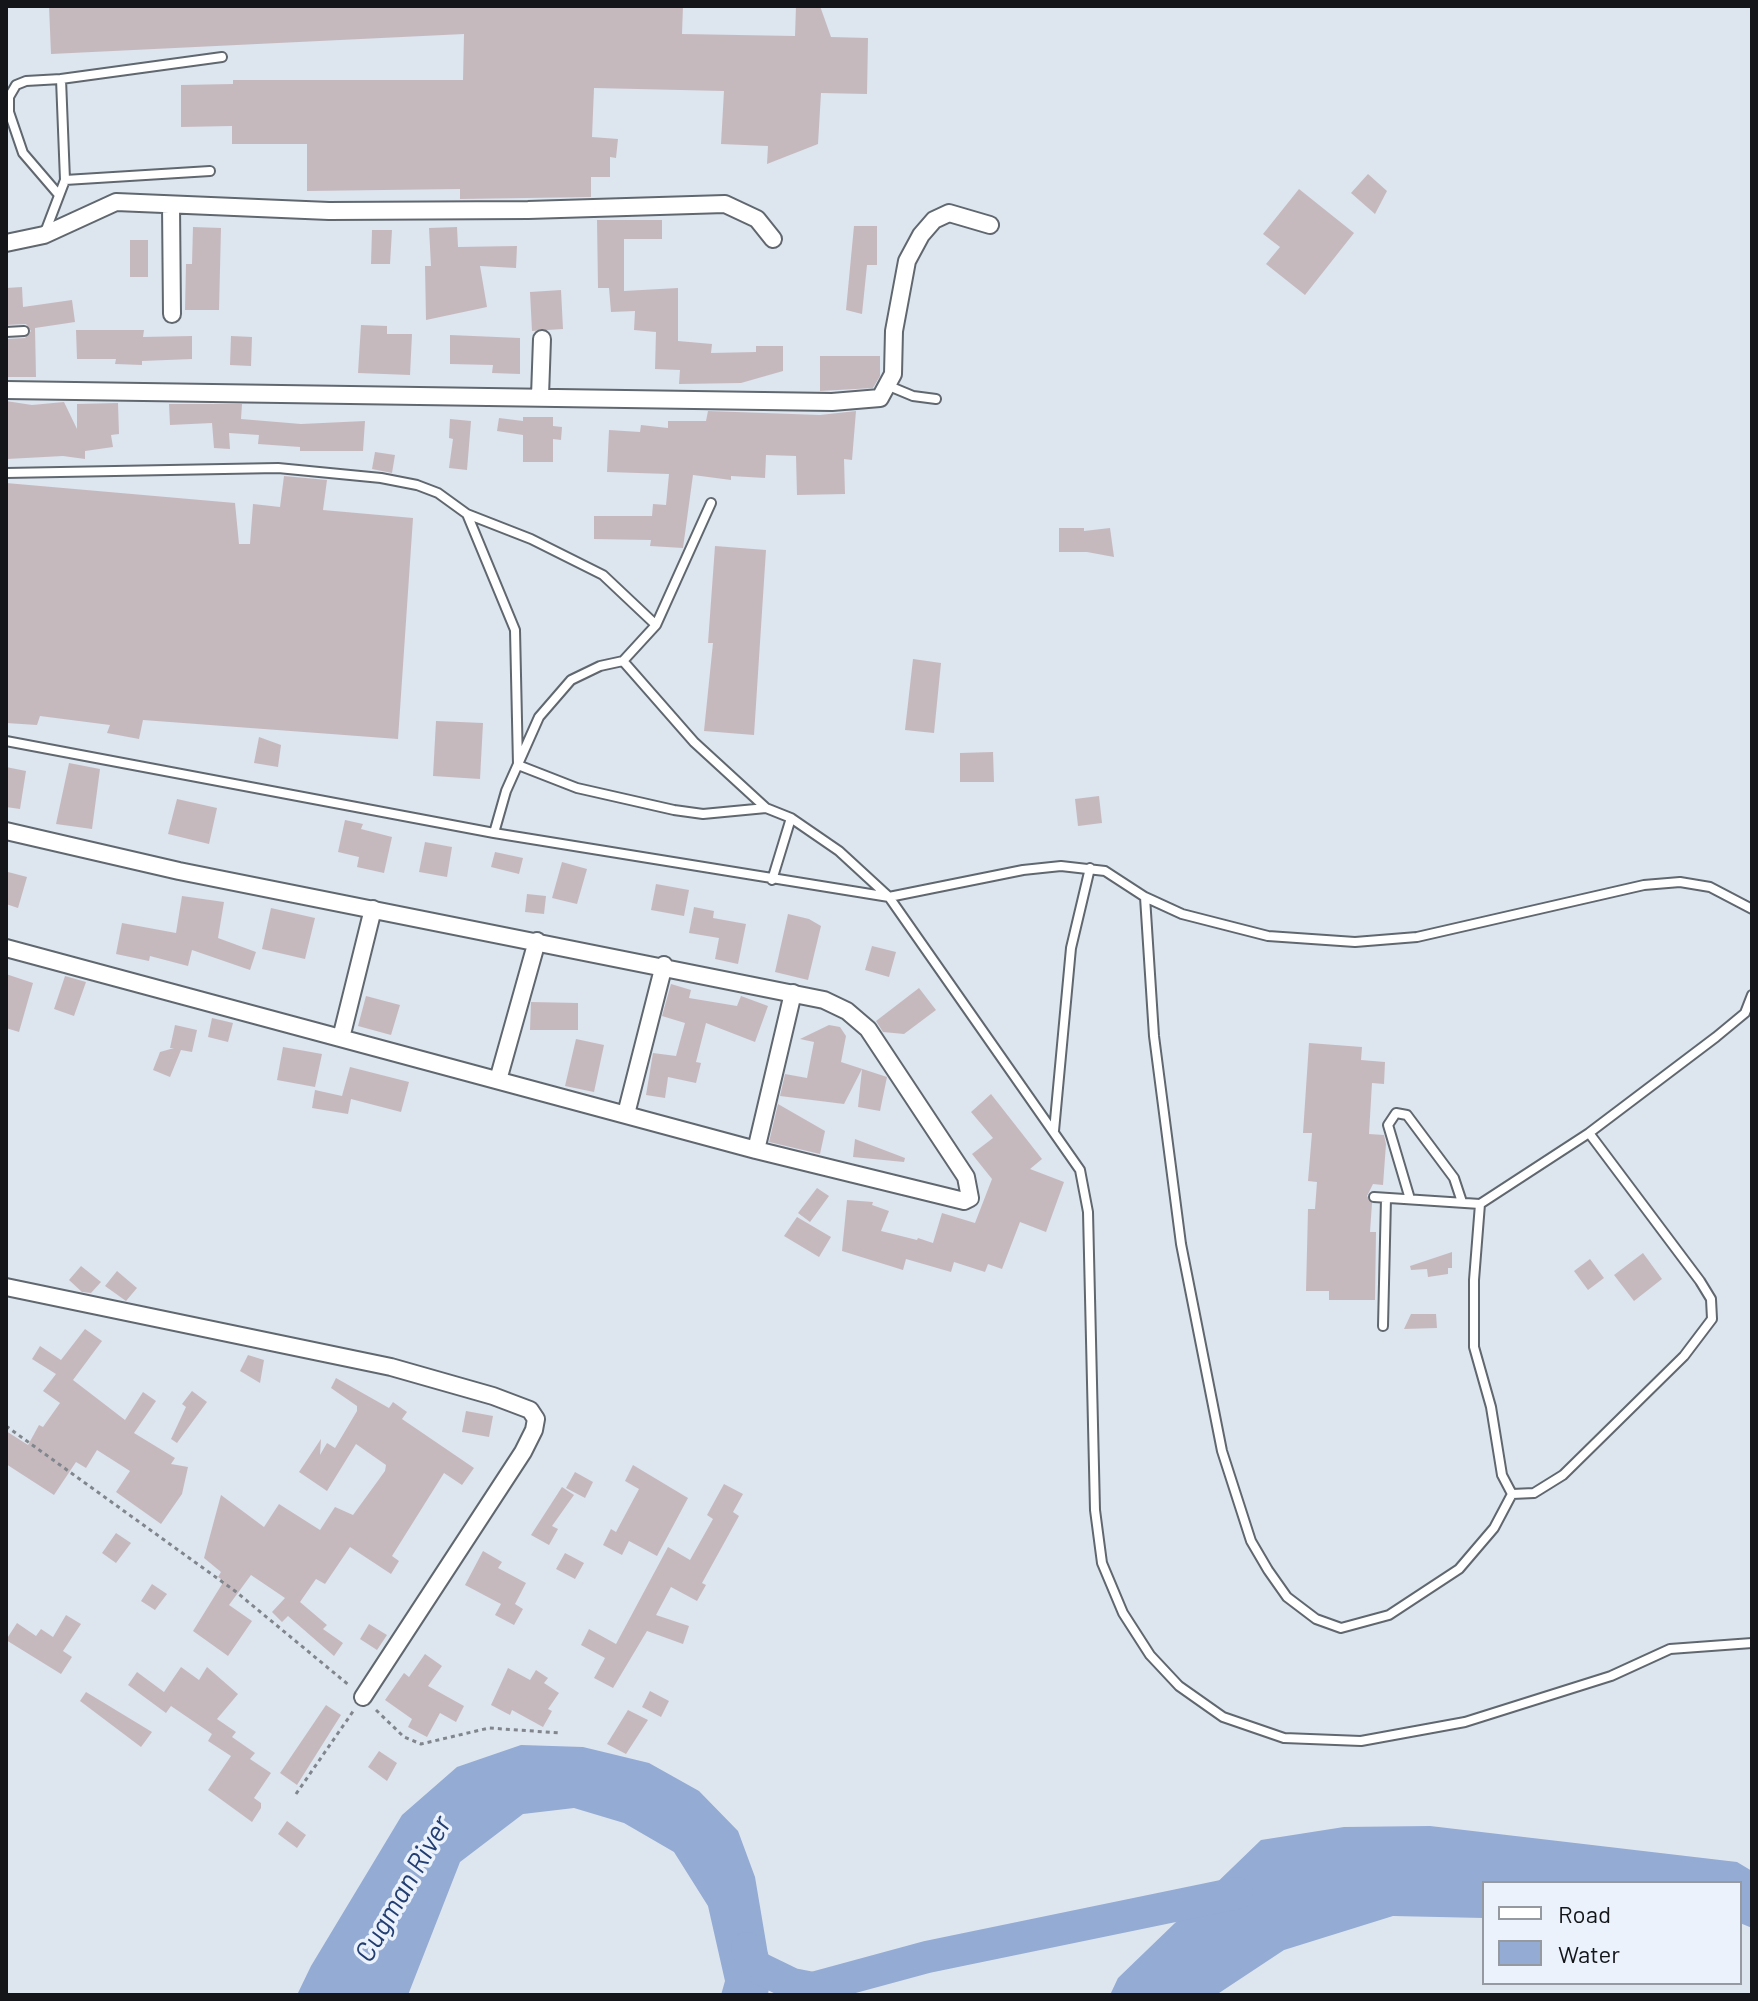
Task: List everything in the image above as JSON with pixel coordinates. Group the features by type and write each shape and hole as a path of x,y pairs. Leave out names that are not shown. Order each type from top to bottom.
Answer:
{"street":[{"path":"6,243 44,235 116,202 375,211 725,204 757,219 773,239"},
{"path":"171,205 172,314"},
{"path":"6,390 832,402 880,398 889,386 907,261 921,235 934,220 949,213 990,225"},
{"path":"540,396 542,339"},
{"path":"6,831 179,871 664,965 793,993 836,1006 868,1029 966,1177 970,1198 964,1201 756,1150 6,948"},
{"path":"341,1038 373,909"},
{"path":"498,1080 537,941"},
{"path":"626,1114 664,965"},
{"path":"756,1150 793,993"},
{"path":"6,1287 391,1367 530,1410 536,1419 523,1452 363,1697"}],"lane":[{"path":"59,195 23,153 9,112 9,97 16,85 26,81 222,57"},
{"path":"44,235 65,180 61,79"},
{"path":"65,180 210,171"},
{"path":"6,332 24,331"},
{"path":"889,386 913,396 936,399"},
{"path":"6,473 278,468 417,485 438,493 467,514 531,539 603,575 656,625"},
{"path":"494,833 539,717 571,680 600,666 623,661 656,625 711,503"},
{"path":"467,514 515,630 518,765"},
{"path":"623,661 694,742 766,808 791,818 839,851 889,897 1080,1170 1088,1212 1095,1510 1102,1563 1123,1613 1150,1655 1179,1686 1223,1717 1284,1738 1361,1741 1465,1722 1611,1676 1670,1649 1752,1643"},
{"path":"6,741 494,833 889,897 1023,870 1061,866 1090,868 1105,871 1145,897 1182,914 1268,936 1355,942 1417,937 1644,885 1680,882 1710,887 1752,909"},
{"path":"518,765 577,788 674,810 703,814 766,808"},
{"path":"772,880 791,818"},
{"path":"1054,1131 1071,948 1090,868"},
{"path":"1145,897 1154,1036 1181,1244 1222,1451 1251,1541 1268,1570 1287,1597 1316,1619 1328,1624 1341,1628 1389,1615 1459,1569 1494,1528 1512,1494"},
{"path":"1374,1197 1480,1204 1589,1133 1749,1013 1752,995"},
{"path":"1410,1199 1388,1125 1396,1113 1401,1112 1407,1115 1454,1178 1462,1202"},
{"path":"1512,1494 1534,1493 1563,1475 1693,1346 1712,1319 1711,1299 1700,1281 1589,1133"},
{"path":"1383,1326 1386,1198"},
{"path":"1480,1204 1474,1280 1474,1347 1491,1407 1502,1475 1512,1494"}],"path":[{"path":"6,1426 235,1591 363,1697 404,1737 421,1744 489,1728 561,1733"},
{"path":"296,1794 363,1697"}],"water":[{"name":"Cugman River","path":"521,1745 583,1747 649,1763 699,1791 738,1831 755,1877 771,1972 768,1995 721,1995 725,1981 708,1906 674,1852 624,1823 574,1808 523,1814 460,1862 408,1995 297,1995 311,1966 402,1815 457,1767"},
{"path":"1430,1826 1737,1862 1752,1871 1752,1928 1742,1924 1742,1881 1482,1881 1482,1918 1393,1916 1284,1950 1216,1995 1110,1995 1118,1978 1261,1840 1344,1827"}],"building":[{"path":"49,6 683,6 682,34 795,36 796,6 820,6 831,37 868,38 867,94 821,93 818,144 767,164 768,146 721,144 724,91 594,88 592,137 618,139 616,158 610,157 610,177 591,177 591,197 460,199 460,189 307,191 307,144 232,144 232,126 181,127 181,85 233,84 233,80 463,80 464,34 51,54"},
{"path":"1368,174 1387,191 1375,214 1351,193"},
{"path":"1299,189 1354,233 1305,295 1266,264 1280,247 1263,234"},
{"path":"597,220 662,220 662,239 624,239 624,291 678,288 678,341 712,344 711,353 756,352 756,346 783,346 783,371 741,383 679,384 680,370 655,369 656,332 634,330 635,311 611,312 609,288 598,288"},
{"path":"854,226 877,226 877,265 867,265 862,314 846,310"},
{"path":"193,227 221,228 219,310 185,310 186,264 192,264"},
{"path":"457,227 458,247 517,246 516,268 480,266 487,307 426,320 425,266 431,266 429,228"},
{"path":"372,230 392,230 390,264 371,264"},
{"path":"130,240 148,240 148,277 130,277"},
{"path":"22,287 23,307 72,300 75,322 35,328 36,377 6,377 6,339 25,338 31,331 26,324 6,325 6,288"},
{"path":"561,290 563,329 532,331 530,292"},
{"path":"361,325 387,326 387,334 412,334 410,375 358,373"},
{"path":"76,330 144,330 143,337 192,336 192,359 142,361 142,365 115,364 116,359 77,359"},
{"path":"450,335 520,338 520,374 492,373 493,365 450,364"},
{"path":"231,336 252,337 251,366 230,365"},
{"path":"820,356 880,356 880,376 873,388 820,391"},
{"path":"6,401 32,405 64,402 77,429 77,404 118,403 119,434 111,435 113,447 85,451 85,459 63,456 7,459"},
{"path":"169,404 242,404 241,419 301,424 365,421 363,451 300,451 300,447 258,444 259,435 229,433 230,449 214,448 212,423 170,425"},
{"path":"708,411 820,415 856,411 852,460 844,459 845,494 797,495 796,456 766,455 765,478 731,476 731,480 693,475 683,548 650,546 651,540 594,539 594,516 652,516 653,504 666,505 669,474 607,472 609,430 640,432 641,425 668,428 668,421 706,421"},
{"path":"523,417 553,417 553,426 562,427 561,440 553,439 553,462 523,462 523,435 497,431 499,418 523,421"},
{"path":"450,419 471,421 467,470 449,468 453,439 449,438"},
{"path":"375,452 395,455 392,473 372,469"},
{"path":"284,476 327,480 323,510 413,518 398,739 143,720 139,739 107,733 110,725 40,716 37,725 6,723 6,483 235,503 239,544 250,544 253,504 280,507"},
{"path":"1059,528 1084,528 1084,531 1110,528 1114,557 1087,552 1059,552"},
{"path":"715,546 766,550 754,735 704,731 713,643 708,643"},
{"path":"913,659 941,663 934,733 905,730"},
{"path":"436,721 483,723 480,779 433,776"},
{"path":"259,737 281,745 278,767 254,763"},
{"path":"993,752 994,782 960,782 960,753"},
{"path":"69,763 100,769 92,829 56,824"},
{"path":"6,767 26,771 20,809 6,807"},
{"path":"1099,796 1102,823 1078,826 1075,799"},
{"path":"177,799 217,808 209,844 168,834"},
{"path":"345,820 363,824 361,829 392,837 384,873 357,867 359,857 338,852"},
{"path":"425,842 452,847 447,877 419,872"},
{"path":"495,852 523,858 519,874 491,867"},
{"path":"562,862 587,869 577,904 552,898"},
{"path":"8,872 27,877 18,908 6,904"},
{"path":"656,884 689,890 684,916 651,910"},
{"path":"527,894 546,896 544,914 525,912"},
{"path":"182,896 224,902 218,938 256,952 250,970 192,950 188,966 150,956 149,961 116,954 122,923 176,933"},
{"path":"694,907 714,911 713,918 746,924 738,964 715,959 719,938 689,933"},
{"path":"271,908 315,918 305,959 262,949"},
{"path":"788,914 809,919 821,926 808,980 775,972"},
{"path":"872,946 896,952 889,977 865,970"},
{"path":"6,974 33,983 19,1032 6,1028"},
{"path":"65,976 86,982 74,1016 54,1009"},
{"path":"671,984 691,990 689,998 737,1006 741,996 768,1006 755,1042 706,1023 696,1062 701,1063 696,1083 668,1077 665,1098 646,1095 653,1053 676,1056 685,1023 662,1016"},
{"path":"919,988 936,1010 904,1034 883,1032 876,1021"},
{"path":"366,996 400,1005 391,1035 358,1026"},
{"path":"531,1002 578,1003 578,1030 530,1030"},
{"path":"212,1018 233,1023 228,1042 208,1037"},
{"path":"175,1025 197,1030 192,1052 181,1050 170,1077 153,1070 160,1052 174,1048 170,1048"},
{"path":"829,1025 840,1027 846,1036 841,1062 887,1077 880,1111 858,1107 862,1069 844,1104 780,1096 785,1074 807,1078 814,1042 800,1039"},
{"path":"576,1039 604,1045 594,1092 565,1086"},
{"path":"1309,1043 1362,1047 1361,1060 1385,1062 1384,1084 1372,1083 1369,1134 1384,1135 1386,1144 1383,1185 1373,1184 1367,1196 1372,1203 1370,1232 1376,1232 1375,1300 1329,1300 1329,1291 1306,1291 1308,1209 1315,1209 1317,1182 1308,1181 1312,1133 1303,1133"},
{"path":"283,1047 322,1054 315,1087 277,1080"},
{"path":"350,1067 409,1082 401,1112 351,1099 348,1114 312,1108 315,1090 342,1096"},
{"path":"991,1094 1042,1159 1030,1169 1064,1182 1046,1232 1020,1222 1002,1269 988,1264 985,1272 954,1262 951,1272 906,1259 903,1270 842,1251 847,1200 873,1202 872,1205 889,1211 881,1231 933,1243 942,1213 975,1223 992,1179 972,1154 993,1138 971,1112"},
{"path":"778,1104 825,1131 820,1154 769,1142"},
{"path":"855,1139 905,1158 904,1162 853,1157"},
{"path":"817,1188 829,1196 810,1222 798,1213"},
{"path":"797,1217 831,1237 819,1257 784,1236"},
{"path":"1452,1252 1452,1268 1448,1268 1448,1274 1428,1277 1427,1269 1411,1270 1410,1266"},
{"path":"1643,1253 1662,1279 1634,1301 1614,1275"},
{"path":"1590,1259 1604,1278 1588,1290 1574,1271"},
{"path":"81,1266 101,1282 91,1293 82,1292 69,1280"},
{"path":"117,1271 137,1288 126,1301 105,1286"},
{"path":"1411,1314 1436,1314 1437,1328 1404,1329"},
{"path":"85,1329 102,1341 73,1380 125,1420 143,1392 156,1401 134,1433 175,1458 171,1464 188,1467 182,1494 161,1524 116,1492 130,1471 97,1450 86,1468 76,1462 54,1495 6,1464 6,1431 28,1445 39,1425 43,1427 60,1403 43,1391 56,1374 32,1359 40,1346 61,1360"},
{"path":"248,1355 264,1360 260,1383 240,1371"},
{"path":"336,1378 389,1408 393,1402 407,1412 402,1419 474,1468 462,1485 444,1473 392,1556 399,1561 391,1574 350,1547 325,1584 316,1579 300,1602 327,1625 323,1629 343,1643 334,1656 288,1616 282,1622 272,1612 285,1598 251,1575 229,1605 252,1621 228,1656 193,1631 224,1581 218,1577 221,1572 204,1558 221,1495 264,1527 279,1504 320,1530 335,1507 353,1515 385,1471 386,1465 356,1444 327,1491 299,1472 321,1439 320,1455 327,1443 335,1448 357,1411 357,1406 331,1388"},
{"path":"192,1391 207,1402 177,1443 171,1439 186,1407 182,1404"},
{"path":"466,1411 493,1416 489,1437 462,1432"},
{"path":"633,1465 688,1498 657,1556 629,1541 622,1555 603,1545 611,1529 616,1532 639,1489 625,1481"},
{"path":"575,1472 593,1482 585,1498 566,1488"},
{"path":"724,1484 743,1494 733,1512 739,1516 702,1583 706,1585 697,1601 671,1587 656,1615 689,1626 683,1644 647,1631 613,1688 594,1678 605,1658 581,1645 589,1629 616,1644 668,1547 690,1560 713,1519 707,1515"},
{"path":"562,1487 574,1495 552,1526 558,1529 549,1545 531,1535"},
{"path":"116,1533 131,1543 116,1563 102,1553"},
{"path":"483,1551 502,1562 498,1568 526,1583 515,1604 523,1609 514,1625 495,1615 501,1604 465,1585"},
{"path":"565,1553 584,1563 575,1579 556,1569"},
{"path":"152,1584 167,1594 155,1610 141,1601"},
{"path":"66,1615 81,1624 63,1651 72,1657 61,1674 6,1640 17,1623 36,1636 41,1629 53,1637"},
{"path":"369,1624 387,1635 377,1650 360,1639"},
{"path":"425,1654 442,1666 428,1686 464,1706 456,1722 440,1713 427,1737 408,1727 412,1719 385,1700 404,1673 409,1677"},
{"path":"181,1667 199,1680 207,1667 238,1694 217,1719 236,1732 232,1737 255,1753 250,1759 271,1773 254,1798 261,1803 261,1808 252,1822 208,1790 231,1756 208,1741 212,1734 171,1706 166,1713 128,1685 137,1672 164,1692"},
{"path":"508,1668 530,1680 536,1670 548,1678 544,1683 559,1693 548,1709 552,1711 543,1727 512,1710 510,1715 491,1705"},
{"path":"650,1691 669,1701 661,1717 642,1707"},
{"path":"86,1692 152,1732 141,1747 80,1701"},
{"path":"326,1705 341,1715 297,1785 280,1773"},
{"path":"628,1710 648,1720 626,1754 607,1744"},
{"path":"379,1751 397,1763 387,1781 368,1767"},
{"path":"287,1821 306,1835 297,1848 278,1834"}],"waterway":[{"path":"747,1948 757,1967 792,1984 813,1988 927,1957 1237,1893"}]}
